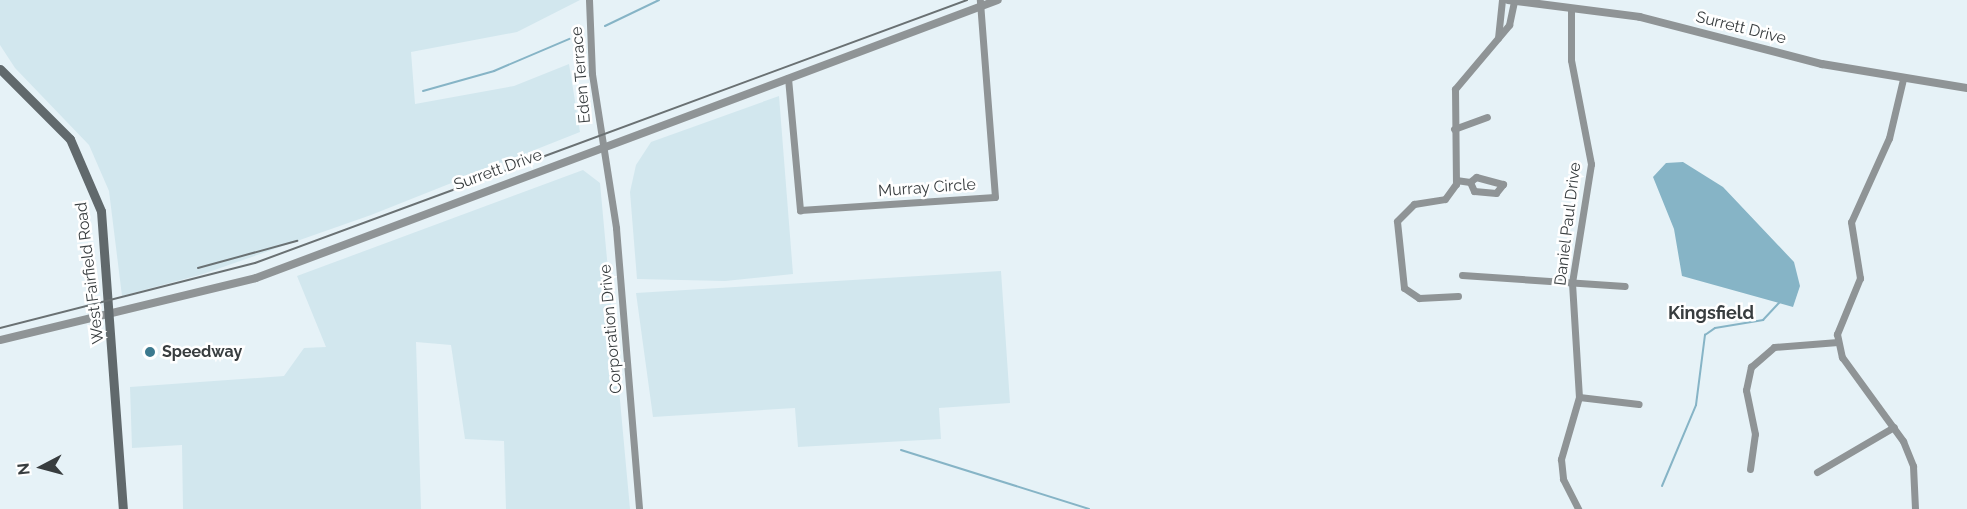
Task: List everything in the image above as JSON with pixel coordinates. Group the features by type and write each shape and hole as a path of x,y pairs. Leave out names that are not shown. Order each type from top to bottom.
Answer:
{"main road":[{"name":"West Fairfield Road","path":"0,69 54,119 84,162 102,211 112,314 123,509"}],"street":[{"name":"Eden Terrace","path":"590,0 592,74 605,147"},
{"name":"Surrett Drive","path":"0,340 266,275 788,78 980,2 998,0"},
{"path":"1498,38 1502,0"},
{"name":"Surrett Drive","path":"1511,0 1640,17 1903,79 1967,88"},
{"path":"1458,296 1419,298 1404,288 1396,230 1406,208 1445,199 1456,180 1455,89 1509,25 1511,0"},
{"name":"Murray Circle","path":"788,78 800,210 995,197 980,2"},
{"name":"Daniel Paul Drive","path":"1571,8 1572,60 1591,164 1572,283 1579,397 1561,459 1563,479 1578,509"},
{"path":"1903,79 1889,138 1851,222 1860,278 1838,342 1842,357 1894,427 1913,466 1915,509"},
{"path":"1454,129 1487,117"},
{"name":"Corporation Drive","path":"605,147 639,509"},
{"path":"1456,180 1470,182"},
{"path":"1462,276 1625,286"},
{"path":"1750,469 1755,442 1746,390 1751,367 1774,347 1838,342"},
{"path":"1579,397 1639,404"},
{"path":"1817,472 1894,427"}],"shaded area":[{"path":"0,0 580,0 517,32 411,52 415,104 514,86 569,64 580,132 371,215 203,274 122,296 109,191 89,145 15,68 0,45"},
{"path":"779,96 793,274 725,281 637,279 630,192 636,165 651,142"},
{"path":"583,170 600,183 630,509 506,509 504,441 465,439 451,345 416,342 421,509 183,509 182,445 132,448 130,387 284,376 304,348 326,347 297,276"},
{"path":"1001,271 1010,403 939,408 941,439 798,447 795,408 653,417 636,293"}],"water":[{"path":"1683,162 1723,187 1794,262 1800,286 1793,307 1682,276 1674,229 1653,177 1666,163"}],"waterway":[{"path":"605,26 659,0"},
{"path":"423,91 494,71 569,39"},
{"path":"1662,486 1696,405 1705,335 1715,328 1763,320 1780,302"},
{"path":"901,450 1089,509"}],"railway":[{"path":"0,328 255,263 967,0"},
{"path":"198,268 297,241"}],"place":[{"name":"Speedway","path":"150,352"}],"district":[{"name":"Kingsfield","path":"1711,313"}]}
